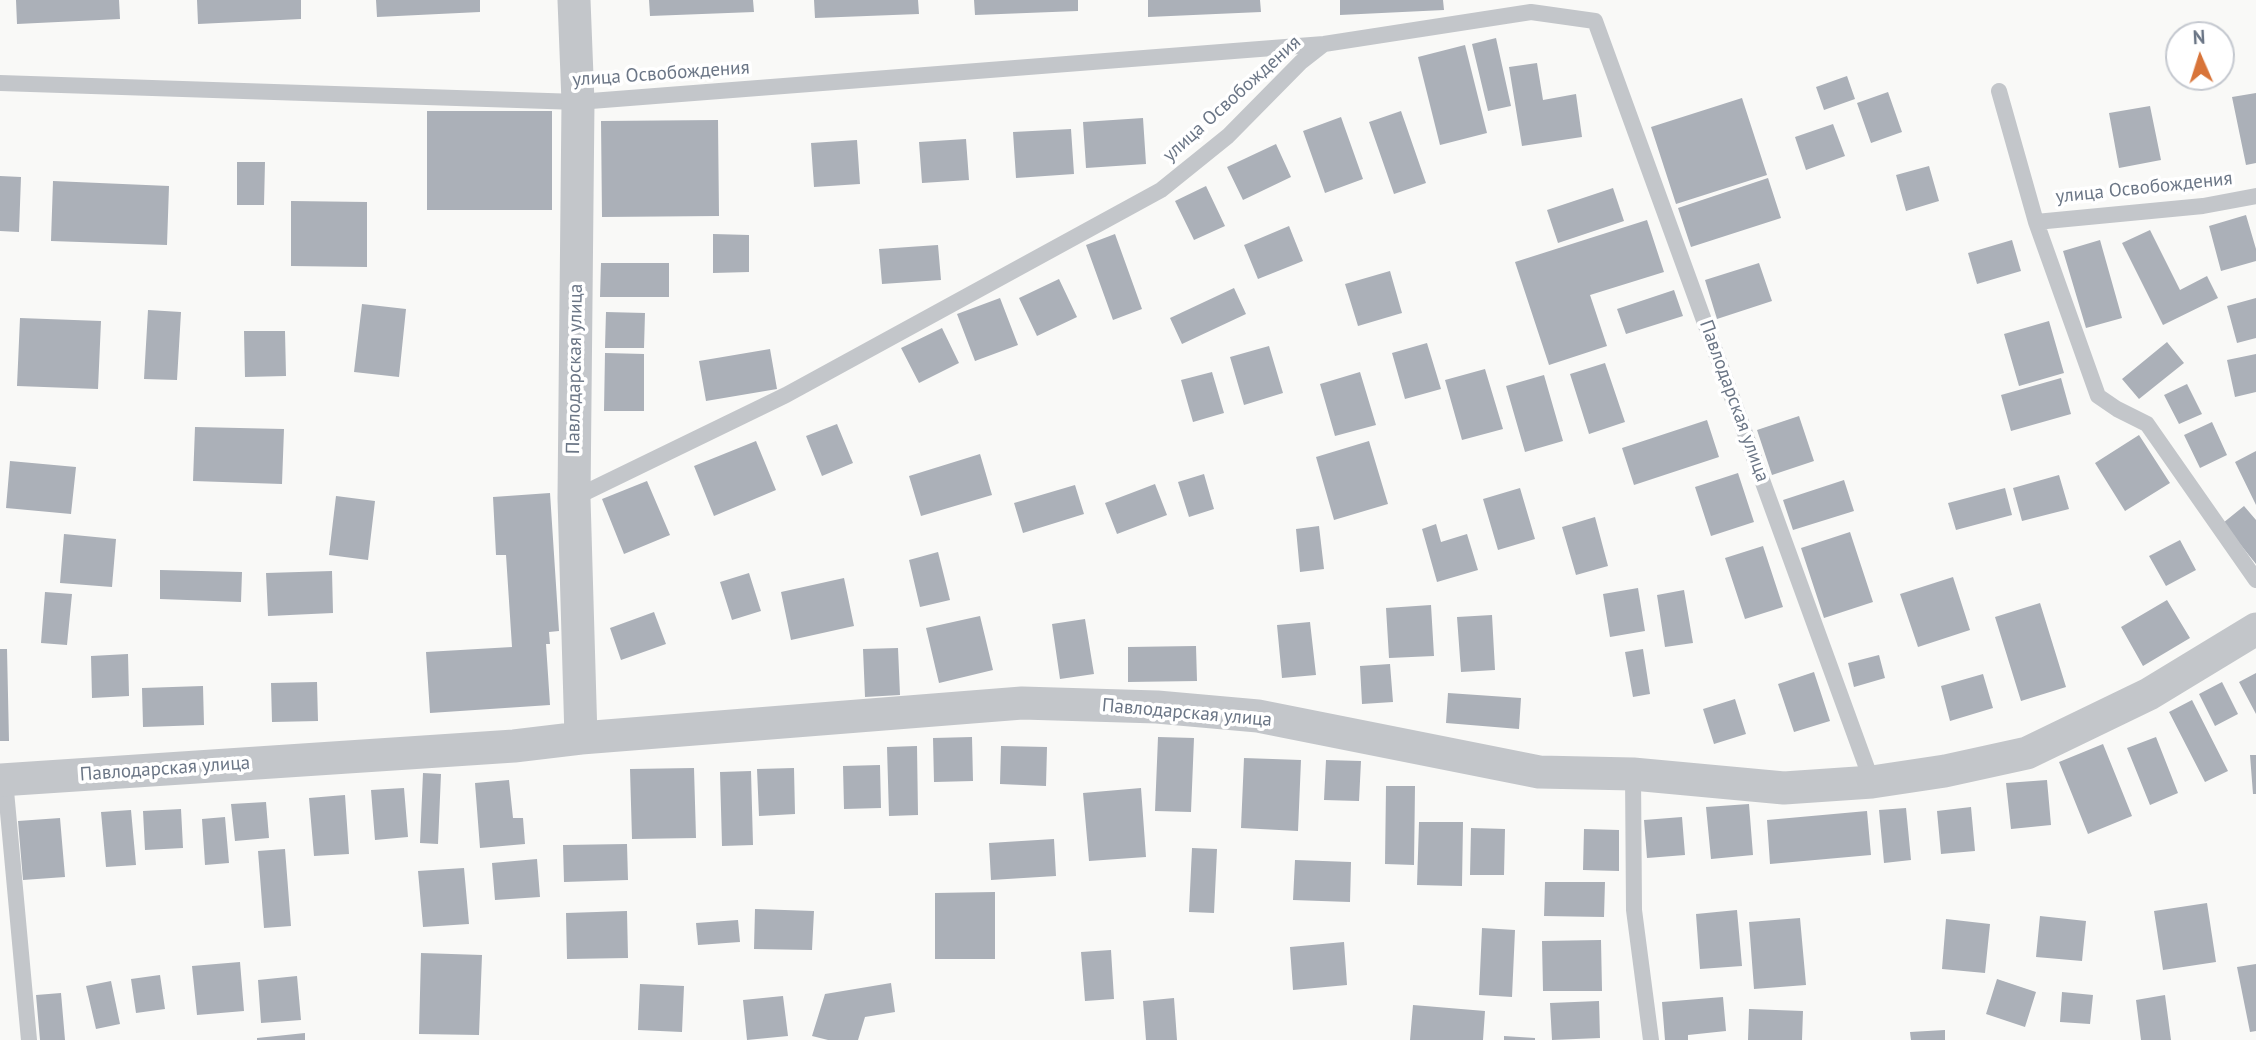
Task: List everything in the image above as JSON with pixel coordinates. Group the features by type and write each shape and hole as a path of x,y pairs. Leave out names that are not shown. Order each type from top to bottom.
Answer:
{"street":[{"name":"Павлодарская улица","path":"574,0 579,102 574,498 581,738"},
{"name":"Павлодарская улица","path":"3,780 500,747 581,738 1022,703 1157,707 1258,716 1539,772 1633,774 1784,789 1872,782 1945,771 2027,753 2149,694 2256,629"}],"lane":[{"name":"улица Освобождения","path":"0,83 579,102 1324,44 1531,12 1595,21"},
{"name":"Павлодарская улица","path":"1595,21 1872,782"},
{"name":"улица Освобождения","path":"574,498 786,395 1161,190 1228,136 1301,62 1324,44"},
{"path":"1999,91 2036,222 2098,396 2147,424 2256,580"},
{"name":"улица Освобождения","path":"2036,222 2203,206 2256,196"},
{"path":"1633,774 1634,910 1651,1040"},
{"path":"3,780 29,1040"}],"building":[{"path":"16,0 119,0 120,19 17,24"},
{"path":"197,0 301,0 301,19 198,24"},
{"path":"376,0 480,0 480,12 377,17"},
{"path":"649,0 753,0 754,12 650,16"},
{"path":"814,0 918,0 919,14 815,18"},
{"path":"974,0 1078,0 1078,11 975,15"},
{"path":"1148,0 1260,0 1261,12 1148,17"},
{"path":"1340,0 1443,0 1444,10 1340,15"},
{"path":"1496,38 1511,106 1488,111 1472,44"},
{"path":"1465,45 1487,133 1440,145 1418,57"},
{"path":"1537,63 1543,100 1576,94 1582,137 1522,146 1509,67"},
{"path":"1847,76 1855,99 1824,110 1816,87"},
{"path":"1888,92 1902,132 1871,143 1857,103"},
{"path":"2256,93 2256,163 2246,165 2232,97"},
{"path":"1742,98 1767,175 1676,204 1651,127"},
{"path":"2150,106 2161,160 2119,168 2109,113"},
{"path":"427,111 552,111 552,210 427,210"},
{"path":"1401,111 1426,183 1394,194 1369,122"},
{"path":"1341,117 1363,179 1325,193 1303,131"},
{"path":"1143,118 1146,164 1086,168 1083,122"},
{"path":"718,120 719,216 602,217 601,121"},
{"path":"1833,124 1845,156 1806,170 1795,137"},
{"path":"1071,129 1074,174 1016,178 1013,132"},
{"path":"966,139 969,180 922,183 919,142"},
{"path":"857,140 860,184 814,187 811,143"},
{"path":"1276,144 1291,177 1243,200 1227,167"},
{"path":"237,162 265,162 264,205 237,205"},
{"path":"1929,166 1939,201 1906,211 1896,175"},
{"path":"0,176 21,177 19,232 0,231"},
{"path":"1768,178 1781,218 1691,247 1678,208"},
{"path":"53,181 169,186 167,245 51,241"},
{"path":"1206,186 1225,226 1194,240 1175,201"},
{"path":"1613,188 1624,221 1558,243 1547,210"},
{"path":"291,201 367,202 367,267 291,266"},
{"path":"2246,215 2256,249 2256,261 2221,271 2209,226"},
{"path":"1647,220 1664,272 1590,295 1607,346 1549,365 1515,262"},
{"path":"1289,226 1303,261 1258,279 1244,245"},
{"path":"2150,230 2180,290 2207,276 2218,298 2163,325 2122,243"},
{"path":"713,234 749,235 749,272 713,273"},
{"path":"1115,234 1142,309 1113,320 1086,245"},
{"path":"2012,240 2021,271 1977,284 1968,253"},
{"path":"2100,240 2122,318 2086,328 2063,251"},
{"path":"938,245 941,280 882,284 879,249"},
{"path":"601,263 669,263 669,297 600,297"},
{"path":"1759,263 1772,301 1717,319 1705,280"},
{"path":"1390,271 1402,313 1358,326 1345,284"},
{"path":"1059,279 1077,317 1037,336 1019,298"},
{"path":"1234,288 1246,314 1182,344 1170,318"},
{"path":"1674,290 1683,316 1626,334 1617,309"},
{"path":"1000,298 1018,345 975,361 957,314"},
{"path":"2256,298 2256,338 2237,343 2227,306"},
{"path":"362,304 406,309 399,377 354,372"},
{"path":"148,310 181,312 177,380 144,379"},
{"path":"606,312 645,313 644,348 605,348"},
{"path":"20,318 101,321 98,389 17,386"},
{"path":"2049,321 2064,373 2019,386 2004,334"},
{"path":"942,328 959,363 919,383 901,348"},
{"path":"244,331 285,331 286,376 245,377"},
{"path":"2167,342 2184,363 2139,399 2122,379"},
{"path":"1427,343 1441,389 1405,399 1392,353"},
{"path":"1269,346 1283,393 1244,405 1230,357"},
{"path":"770,349 777,389 706,401 699,361"},
{"path":"605,353 644,354 644,411 604,411"},
{"path":"2256,354 2256,392 2235,397 2227,360"},
{"path":"1605,363 1625,422 1589,434 1570,374"},
{"path":"1485,369 1503,429 1462,440 1445,380"},
{"path":"1212,372 1224,413 1193,422 1181,380"},
{"path":"1360,372 1376,425 1335,436 1320,384"},
{"path":"1544,375 1563,441 1525,452 1506,386"},
{"path":"2061,378 2071,414 2011,431 2001,395"},
{"path":"2187,384 2202,414 2179,424 2164,395"},
{"path":"1799,416 1814,461 1772,475 1757,430"},
{"path":"1707,420 1719,457 1634,485 1622,448"},
{"path":"2212,422 2227,455 2200,468 2184,435"},
{"path":"837,424 853,463 822,476 806,436"},
{"path":"195,427 284,429 282,484 193,481"},
{"path":"2139,435 2170,483 2125,511 2095,463"},
{"path":"756,441 776,490 714,516 694,466"},
{"path":"1369,441 1388,504 1334,520 1316,457"},
{"path":"2256,451 2256,505 2235,462"},
{"path":"980,454 992,495 921,516 909,476"},
{"path":"10,461 76,467 71,514 6,508"},
{"path":"1738,473 1754,522 1711,536 1695,487"},
{"path":"1204,474 1214,509 1189,517 1178,482"},
{"path":"2059,475 2069,509 2022,521 2013,488"},
{"path":"1844,480 1854,511 1793,530 1783,500"},
{"path":"647,481 670,535 624,554 602,499"},
{"path":"1155,484 1167,515 1117,534 1105,503"},
{"path":"1075,485 1084,514 1023,533 1014,503"},
{"path":"1520,488 1535,539 1498,550 1483,499"},
{"path":"2005,488 2012,515 1956,530 1948,503"},
{"path":"550,493 559,631 549,632 550,644 546,644 550,705 430,713 426,652 512,647 506,555 496,555 493,497"},
{"path":"336,496 375,501 368,560 329,555"},
{"path":"2244,506 2256,520 2256,564 2223,523"},
{"path":"1595,517 1608,566 1576,575 1562,527"},
{"path":"1436,524 1441,542 1467,534 1478,570 1437,582 1422,529"},
{"path":"1319,526 1324,569 1300,572 1296,529"},
{"path":"1850,532 1873,602 1824,618 1801,548"},
{"path":"64,534 116,539 112,587 60,583"},
{"path":"2180,540 2196,570 2166,586 2149,556"},
{"path":"1763,546 1783,607 1745,619 1725,558"},
{"path":"938,552 950,600 920,607 909,560"},
{"path":"160,570 242,572 241,602 160,599"},
{"path":"332,571 333,613 268,616 266,573"},
{"path":"749,573 761,611 732,620 720,582"},
{"path":"1953,577 1970,630 1918,647 1900,594"},
{"path":"844,578 854,626 791,640 781,592"},
{"path":"1638,588 1645,631 1610,637 1603,594"},
{"path":"1684,590 1693,643 1665,647 1657,595"},
{"path":"45,592 72,594 67,645 41,643"},
{"path":"2167,600 2190,638 2143,666 2121,627"},
{"path":"2040,603 2066,687 2021,701 1995,617"},
{"path":"1431,605 1434,656 1389,658 1386,608"},
{"path":"654,612 666,644 621,660 610,628"},
{"path":"1492,615 1495,670 1461,672 1457,617"},
{"path":"980,616 993,670 939,683 926,628"},
{"path":"1085,619 1094,674 1060,679 1052,624"},
{"path":"1310,622 1316,675 1282,678 1277,625"},
{"path":"1196,646 1197,681 1128,682 1128,647"},
{"path":"898,648 900,695 865,697 863,649"},
{"path":"0,649 7,649 9,741 0,741"},
{"path":"1643,649 1650,694 1633,697 1625,652"},
{"path":"128,654 129,696 92,698 91,656"},
{"path":"1879,655 1885,678 1854,687 1848,663"},
{"path":"1390,664 1393,702 1362,704 1360,666"},
{"path":"1814,672 1830,721 1794,732 1778,684"},
{"path":"2256,673 2256,714 2239,682"},
{"path":"1983,674 1993,708 1950,721 1941,686"},
{"path":"317,682 318,721 272,722 271,683"},
{"path":"2222,682 2238,714 2215,726 2199,694"},
{"path":"203,686 204,725 143,727 142,688"},
{"path":"1448,693 1521,698 1519,729 1446,723"},
{"path":"1735,699 1746,734 1714,744 1703,709"},
{"path":"2192,700 2228,771 2205,782 2169,712"},
{"path":"972,737 973,781 934,782 933,738"},
{"path":"1158,737 1194,738 1191,812 1155,811"},
{"path":"2156,737 2178,793 2150,805 2127,748"},
{"path":"2103,744 2132,816 2088,834 2059,762"},
{"path":"917,746 918,815 889,816 887,747"},
{"path":"1001,746 1047,747 1046,786 1000,784"},
{"path":"2250,755 2256,755 2256,794 2253,794"},
{"path":"1244,758 1301,760 1298,831 1241,828"},
{"path":"1326,760 1361,761 1359,801 1324,800"},
{"path":"880,765 881,808 844,809 843,766"},
{"path":"694,768 696,838 632,839 630,769"},
{"path":"794,768 795,814 759,816 757,769"},
{"path":"751,771 753,845 722,846 720,772"},
{"path":"423,773 441,774 438,844 420,843"},
{"path":"509,780 513,818 523,818 525,844 480,848 475,783"},
{"path":"2047,780 2051,825 2011,829 2006,783"},
{"path":"1386,786 1415,786 1414,865 1385,864"},
{"path":"404,788 408,837 375,840 371,790"},
{"path":"1141,788 1146,857 1089,861 1083,793"},
{"path":"345,795 349,854 314,856 309,798"},
{"path":"266,802 269,838 235,841 231,804"},
{"path":"1749,804 1753,855 1711,859 1706,807"},
{"path":"1971,807 1975,851 1941,854 1937,811"},
{"path":"1906,808 1911,860 1884,863 1879,810"},
{"path":"181,809 183,848 145,850 143,811"},
{"path":"131,810 136,865 106,867 101,812"},
{"path":"1867,811 1871,855 1770,864 1767,820"},
{"path":"225,817 229,863 205,865 202,819"},
{"path":"1682,817 1685,855 1647,858 1644,820"},
{"path":"60,818 65,877 23,880 18,821"},
{"path":"1419,822 1463,822 1462,886 1417,885"},
{"path":"1471,828 1505,829 1504,875 1470,875"},
{"path":"1584,829 1619,830 1619,871 1583,870"},
{"path":"1054,839 1056,876 991,880 989,843"},
{"path":"627,844 628,880 564,882 563,845"},
{"path":"1192,848 1217,849 1214,913 1189,912"},
{"path":"285,849 291,926 264,928 258,851"},
{"path":"537,859 540,897 495,900 492,863"},
{"path":"1295,860 1351,862 1350,902 1293,900"},
{"path":"464,868 469,924 423,927 418,871"},
{"path":"1545,882 1605,882 1604,917 1544,916"},
{"path":"995,892 995,959 935,959 935,893"},
{"path":"2207,903 2216,962 2163,970 2154,911"},
{"path":"755,909 814,911 812,950 754,949"},
{"path":"1737,910 1742,966 1700,969 1696,914"},
{"path":"627,911 628,958 567,959 566,913"},
{"path":"2040,916 2086,921 2082,961 2036,957"},
{"path":"1800,918 1806,985 1754,989 1749,922"},
{"path":"1946,919 1990,924 1985,973 1942,969"},
{"path":"738,920 740,942 698,945 696,923"},
{"path":"1482,928 1515,930 1512,997 1479,995"},
{"path":"1601,940 1602,991 1543,991 1542,941"},
{"path":"1344,942 1347,985 1293,990 1290,947"},
{"path":"1111,950 1114,999 1085,1001 1081,952"},
{"path":"421,953 482,955 479,1035 419,1034"},
{"path":"240,962 244,1011 197,1015 192,966"},
{"path":"2256,964 2256,1031 2250,1032 2237,967"},
{"path":"160,975 165,1009 136,1013 131,979"},
{"path":"297,976 301,1020 261,1023 258,980"},
{"path":"1997,979 2036,992 2025,1027 1986,1014"},
{"path":"111,981 120,1024 96,1029 86,986"},
{"path":"891,983 895,1012 865,1017 858,1040 828,1040 812,1036 825,994"},
{"path":"640,984 684,986 682,1032 638,1030"},
{"path":"2062,992 2093,995 2090,1024 2060,1022"},
{"path":"61,993 65,1040 40,1040 36,995"},
{"path":"2165,995 2171,1040 2141,1040 2136,1000"},
{"path":"783,996 788,1036 747,1040 743,1000"},
{"path":"1723,997 1726,1031 1688,1035 1688,1040 1665,1040 1662,1002"},
{"path":"1174,998 1177,1040 1146,1040 1143,1001"},
{"path":"1599,1001 1600,1038 1552,1040 1550,1003"},
{"path":"1413,1005 1485,1011 1483,1040 1410,1040"},
{"path":"1749,1009 1803,1011 1802,1040 1748,1040"},
{"path":"1945,1030 1945,1040 1911,1040 1910,1032"},
{"path":"305,1033 305,1040 257,1040 257,1038"},
{"path":"1504,1036 1535,1038 1535,1040 1504,1040"}]}
